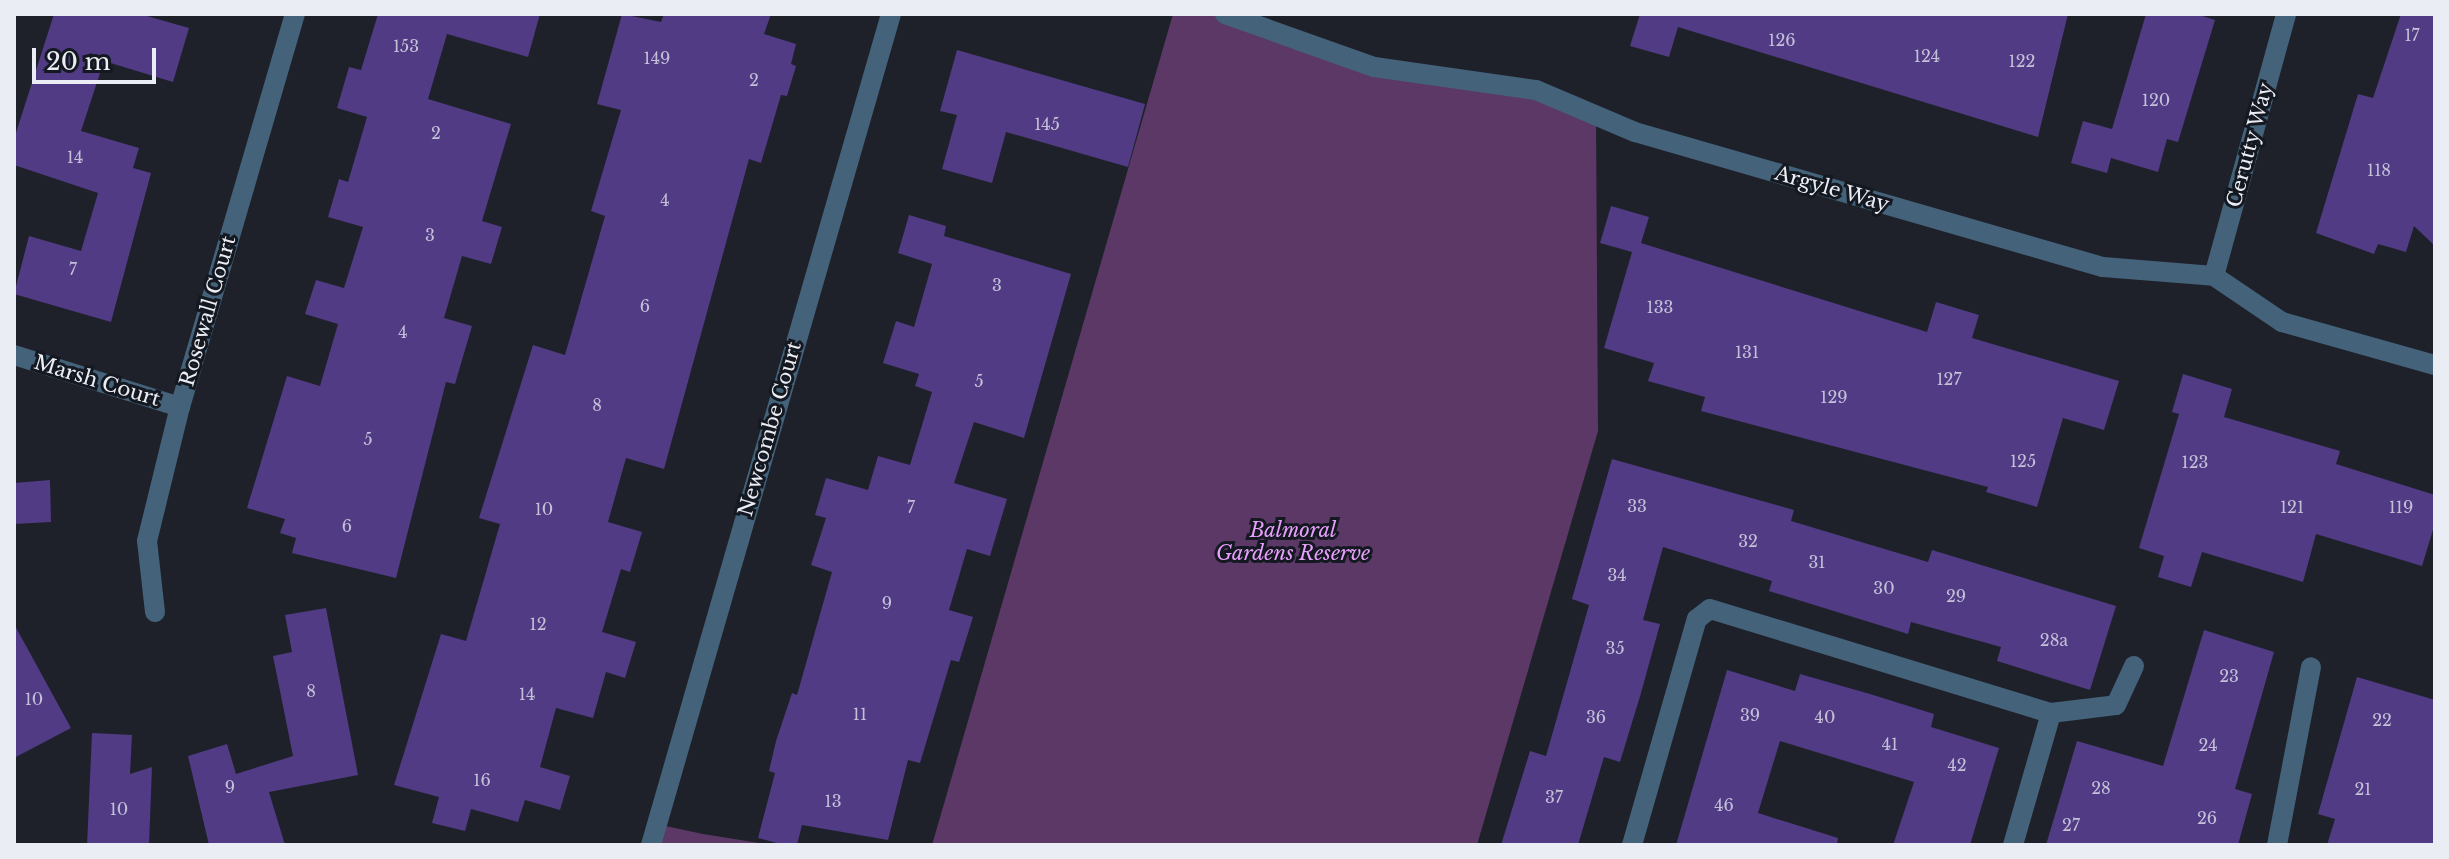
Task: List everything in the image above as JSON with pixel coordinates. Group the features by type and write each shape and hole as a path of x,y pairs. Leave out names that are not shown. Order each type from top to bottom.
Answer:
{"street":[{"name":"Rosewall Court","path":"155,612 147,541 180,407 295,14"},
{"name":"Newcombe Court","path":"651,845 891,14"},
{"name":"Argyle Way","path":"1225,14 1374,67 1536,90 1635,132 2103,267 2214,276 2282,322 2435,365"},
{"name":"Cerutty Way","path":"2214,276 2286,14"},
{"name":"Marsh Court","path":"14,355 180,407"},
{"path":"1632,845 1697,619 1710,609 2051,713 2116,705 2134,666"},
{"path":"2277,845 2311,667"},
{"path":"2013,845 2051,713"}],"green space":[{"name":"Balmoral Gardens Reserve","path":"1173,14 1225,14 1331,51 1507,82 1596,117 1598,431 1477,845 932,845"},
{"path":"656,824 703,834 771,845 651,845"}],"building":[{"path":"54,14 140,14 189,28 173,82 104,61 81,131 139,148 133,168 151,173 111,322 14,294 29,236 81,251 98,193 14,165 14,139"},
{"path":"378,14 540,14 528,57 447,34 428,99 511,124 482,221 502,227 491,264 462,256 444,318 472,326 455,384 446,382 396,578 292,553 296,538 280,533 285,519 247,508 287,376 320,386 338,324 305,314 316,280 344,288 363,227 328,217 339,179 348,182 367,117 337,108 349,67 361,70"},
{"path":"622,14 661,22 664,14 771,14 764,34 796,44 791,64 796,66 787,96 781,95 761,163 749,159 664,469 626,458 608,522 642,532 630,572 621,569 602,632 636,642 625,678 606,672 593,718 556,708 540,767 570,776 560,810 525,800 518,822 471,809 465,831 432,823 439,797 394,785 441,634 466,641 500,524 479,518 533,345 565,355 605,216 591,211 621,110 597,104"},
{"path":"1640,14 2068,14 2038,137 1678,27 1669,57 1630,46"},
{"path":"2146,14 2196,14 2215,20 2178,142 2167,139 2158,172 2111,158 2107,173 2071,163 2083,121 2112,129"},
{"path":"2401,14 2435,14 2435,246 2414,226 2406,252 2378,244 2374,254 2316,233 2358,94 2373,98"},
{"path":"957,50 1145,104 1128,167 1006,132 992,183 942,169 957,115 940,111"},
{"path":"1611,206 1649,217 1641,243 1927,332 1936,302 1979,315 1972,338 2119,381 2104,430 2063,418 2037,507 1986,492 1988,487 1701,411 1705,397 1648,381 1654,363 1604,348 1632,252 1600,243"},
{"path":"909,215 946,226 944,236 1071,274 1024,438 974,422 954,483 1007,499 990,556 967,549 949,610 973,617 959,662 951,660 920,763 908,760 888,840 802,825 797,845 784,845 758,838 775,773 769,771 776,741 792,693 797,695 832,572 811,565 826,518 815,515 826,478 868,490 878,456 910,465 932,392 915,386 919,374 883,363 896,321 914,327 932,264 898,253"},
{"path":"2183,374 2232,389 2224,417 2340,451 2336,464 2435,495 2435,523 2422,566 2316,534 2303,582 2202,552 2191,587 2158,577 2164,556 2139,548 2179,414 2172,412"},
{"path":"1612,459 1794,510 1791,521 1928,562 1932,550 2116,606 2090,690 1997,661 2001,647 1911,622 1908,634 1769,591 1772,581 1663,547 1643,620 1660,624 1641,693 1620,762 1604,757 1578,845 1501,845 1530,751 1546,756 1589,605 1572,599"},
{"path":"50,480 51,522 14,524 14,483"},
{"path":"326,608 358,775 269,792 285,845 209,845 188,756 227,744 236,774 293,756 273,656 292,652 285,615"},
{"path":"14,624 71,728 14,758"},
{"path":"2204,630 2274,652 2235,789 2252,794 2238,845 2046,845 2077,741 2163,766"},
{"path":"1727,670 1795,691 1800,674 1870,694 1934,714 1931,727 1999,748 1970,845 1893,845 1914,782 1780,741 1758,813 1838,838 1837,845 1676,845"},
{"path":"2357,677 2435,700 2435,845 2327,845 2335,819 2318,814"},
{"path":"92,733 132,735 130,774 152,767 149,845 87,845"}]}
